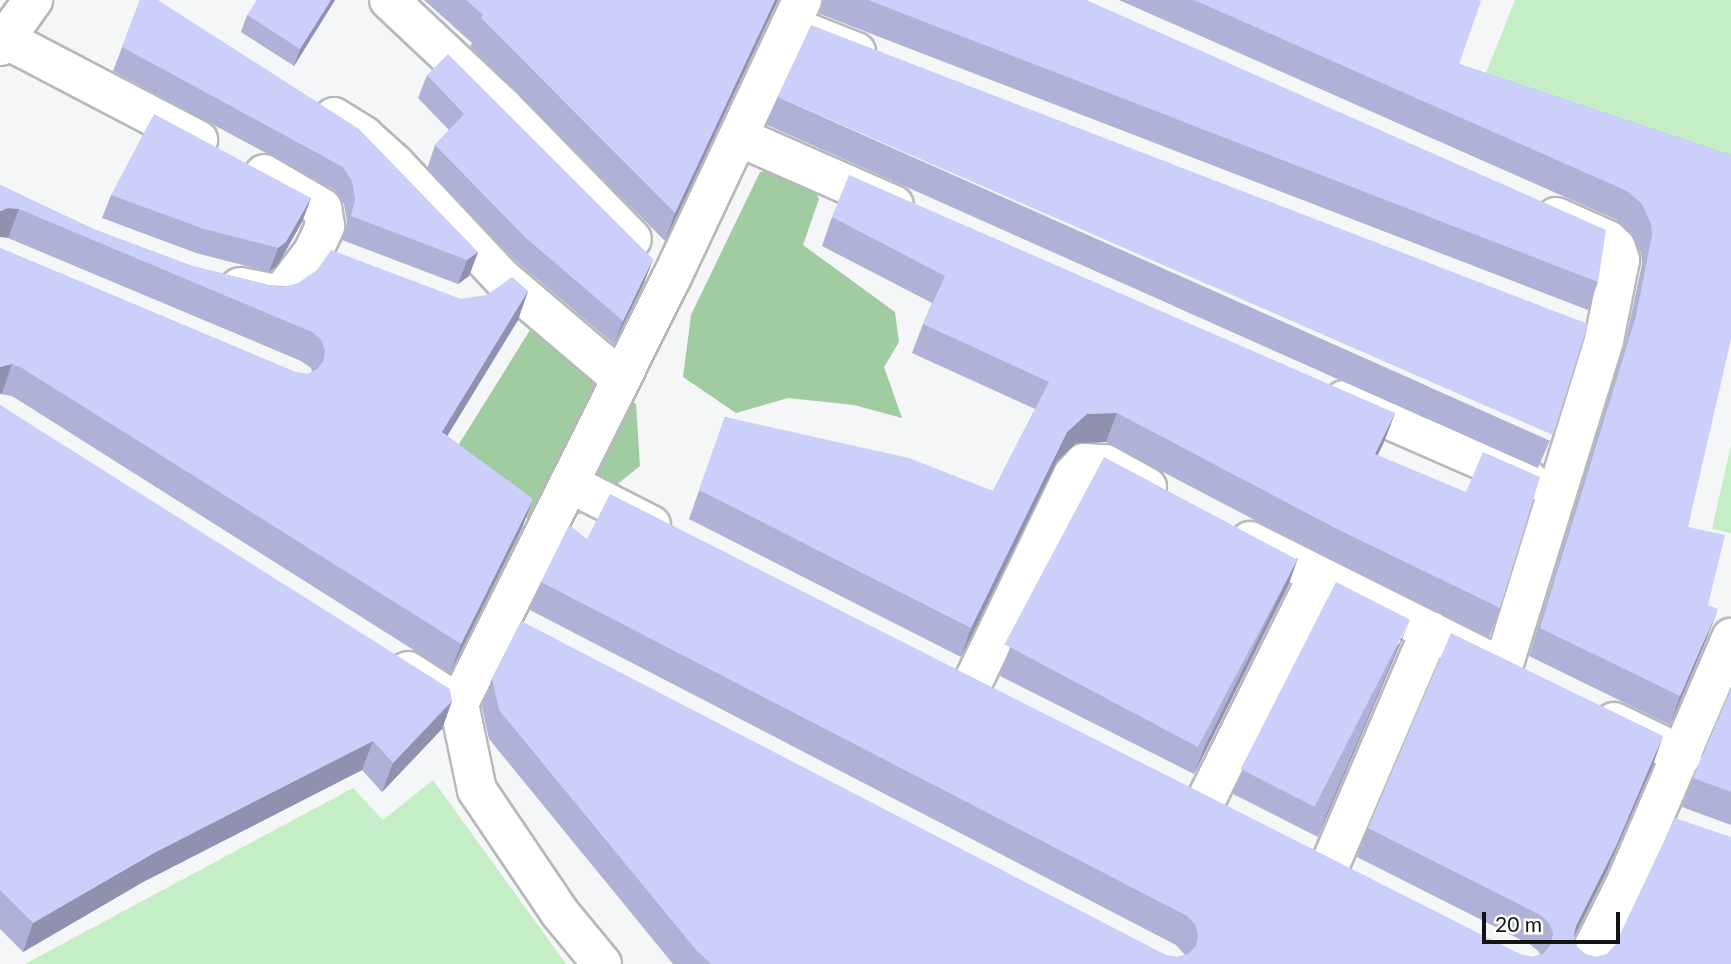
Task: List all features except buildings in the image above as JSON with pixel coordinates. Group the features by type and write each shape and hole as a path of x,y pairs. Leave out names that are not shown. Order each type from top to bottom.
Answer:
{"street":[{"path":"33,0 2,42 229,156 322,208 325,226 313,252 294,281 275,294 201,278"},
{"path":"389,0 505,108 671,279"},
{"path":"602,964 560,913 477,790 459,704 671,279 796,13 893,66"},
{"path":"306,98 364,136 395,164 502,278 621,379"},
{"path":"738,137 930,220"},
{"path":"1503,667 1604,340 1620,260 1616,248 1608,240 1519,202"},
{"path":"313,252 349,266"},
{"path":"470,303 502,278"},
{"path":"1565,325 1604,340"},
{"path":"1313,387 1556,493"},
{"path":"971,686 1073,475 1084,463 1105,464 1176,502"},
{"path":"569,483 678,538"},
{"path":"1223,527 1317,577 1538,685"},
{"path":"1204,804 1317,577"},
{"path":"501,620 538,639"},
{"path":"1365,885 1316,860 1430,631"},
{"path":"1585,964 1682,755 1719,702 1731,638"},
{"path":"382,655 459,704"},
{"path":"934,667 1007,705"},
{"path":"1586,708 1682,755"},
{"path":"1167,785 1241,823"},
{"path":"1653,820 1692,833"}],"green space":[{"path":"1515,0 1731,0 1731,162 1486,73"},
{"path":"775,170 811,182 819,199 803,245 895,312 899,342 884,367 902,418 854,405 788,398 736,413 683,377 691,315 760,172"},
{"path":"530,330 567,351 636,404 640,466 580,514 528,519 451,457"},
{"path":"1731,445 1731,533 1712,529"},
{"path":"433,780 566,964 25,964 353,788 383,820"}]}
